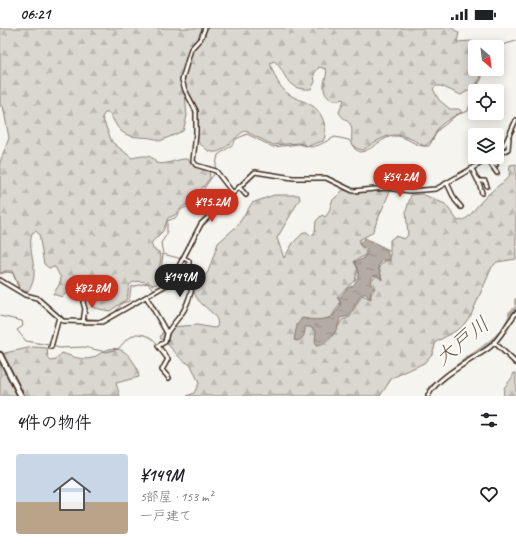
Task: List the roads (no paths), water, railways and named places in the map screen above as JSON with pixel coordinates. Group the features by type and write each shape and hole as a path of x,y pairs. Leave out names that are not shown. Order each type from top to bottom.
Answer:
{"highway":[{"path":"0,355 21,396"}],"street":[{"path":"205,28 201,38 191,48 182,80 185,90 196,111 196,133 192,161 196,165 215,170 233,193"},
{"path":"504,144 509,137 516,120"},
{"path":"0,280 25,295 37,298 59,317 68,322 102,322 147,298 172,282 201,224 257,171 281,177 326,178 346,189 353,191 380,188 406,191 436,189 483,164"},
{"path":"490,164 494,171 497,173"},
{"path":"472,169 478,179 482,193"},
{"path":"462,175 462,180"},
{"path":"478,179 485,181 487,186"},
{"path":"447,183 461,207"},
{"path":"239,187 246,195"},
{"path":"226,199 232,208"},
{"path":"169,378 162,370 168,359 158,346 166,342 167,333 184,309 194,278 193,269 189,266 189,261 184,258"},
{"path":"83,321 83,302 85,292 88,290"},
{"path":"147,298 167,333"},
{"path":"428,396 432,388 460,365 474,358 494,342 516,313"},
{"path":"51,347 59,317"},
{"path":"494,342 516,363"}],"water":[{"path":"365,238 389,250 387,253 390,257 389,260 384,260 378,266 382,279 377,275 373,276 371,279 371,284 374,288 371,291 370,299 366,294 361,294 349,316 340,318 335,332 325,343 316,346 316,331 310,327 305,327 303,338 297,341 294,340 297,325 302,318 314,320 326,319 331,317 339,309 341,302 338,298 347,288 355,283 358,277 358,271 354,262 363,259 367,253 367,250 359,244"}],"waterway":[{"path":"504,45 516,41"},
{"path":"159,288 163,254 161,243 167,234 167,221 175,218 182,209 193,204 214,174 218,155 231,146 236,139 247,134 273,147 299,144 311,147 319,145 335,137 349,140 355,149 360,152 369,149 389,137 399,136 419,145 429,146 438,130 456,115 468,111 474,91 482,76"},
{"path":"163,254 182,259"},
{"path":"0,274 7,272 13,273 20,290"},
{"path":"114,314 122,303 129,301 131,287 147,283 155,290"},
{"path":"184,307 190,289"},
{"path":"23,292 39,297 66,320"},
{"name":"大戸川","path":"506,325 510,317 510,313 516,308"},
{"path":"171,325 180,313"},
{"path":"0,316 22,321 23,326 17,330 26,341 49,345"},
{"name":"大戸川","path":"449,373 462,362 489,344 502,331"},
{"path":"52,346 59,348 84,347 106,352 118,349 126,340 136,334 148,336 157,344 159,343"},
{"name":"大戸川","path":"427,396 430,388 437,383"}]}
